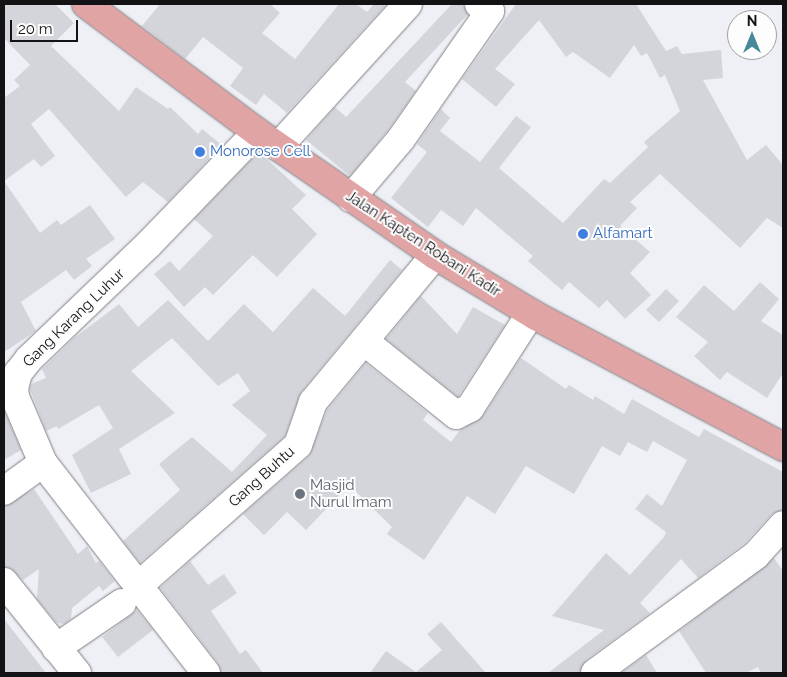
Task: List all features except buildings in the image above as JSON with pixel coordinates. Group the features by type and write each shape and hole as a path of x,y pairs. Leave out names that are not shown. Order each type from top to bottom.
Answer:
{"main road":[{"name":"Jalan Kapten Robani Kadir","path":"86,4 267,140 435,255 531,313 783,447"}],"street":[{"name":"Gang Karang Luhur","path":"206,673 130,594 43,463 15,397 18,373 148,245 267,140 408,4"},
{"path":"351,198 401,140 490,11 479,4"},
{"name":"Gang Buhtu","path":"56,648 130,594 298,446 313,402 435,255"},
{"path":"364,341 456,415 470,408 531,313"},
{"path":"4,491 43,463"},
{"path":"595,673 756,555 783,525"},
{"path":"4,582 77,673"}],"place":[{"name":"Monorose Cell","path":"200,152"},
{"name":"Alfamart","path":"583,234"},
{"name":"Masjid Nurul Imam","path":"300,494"}]}
